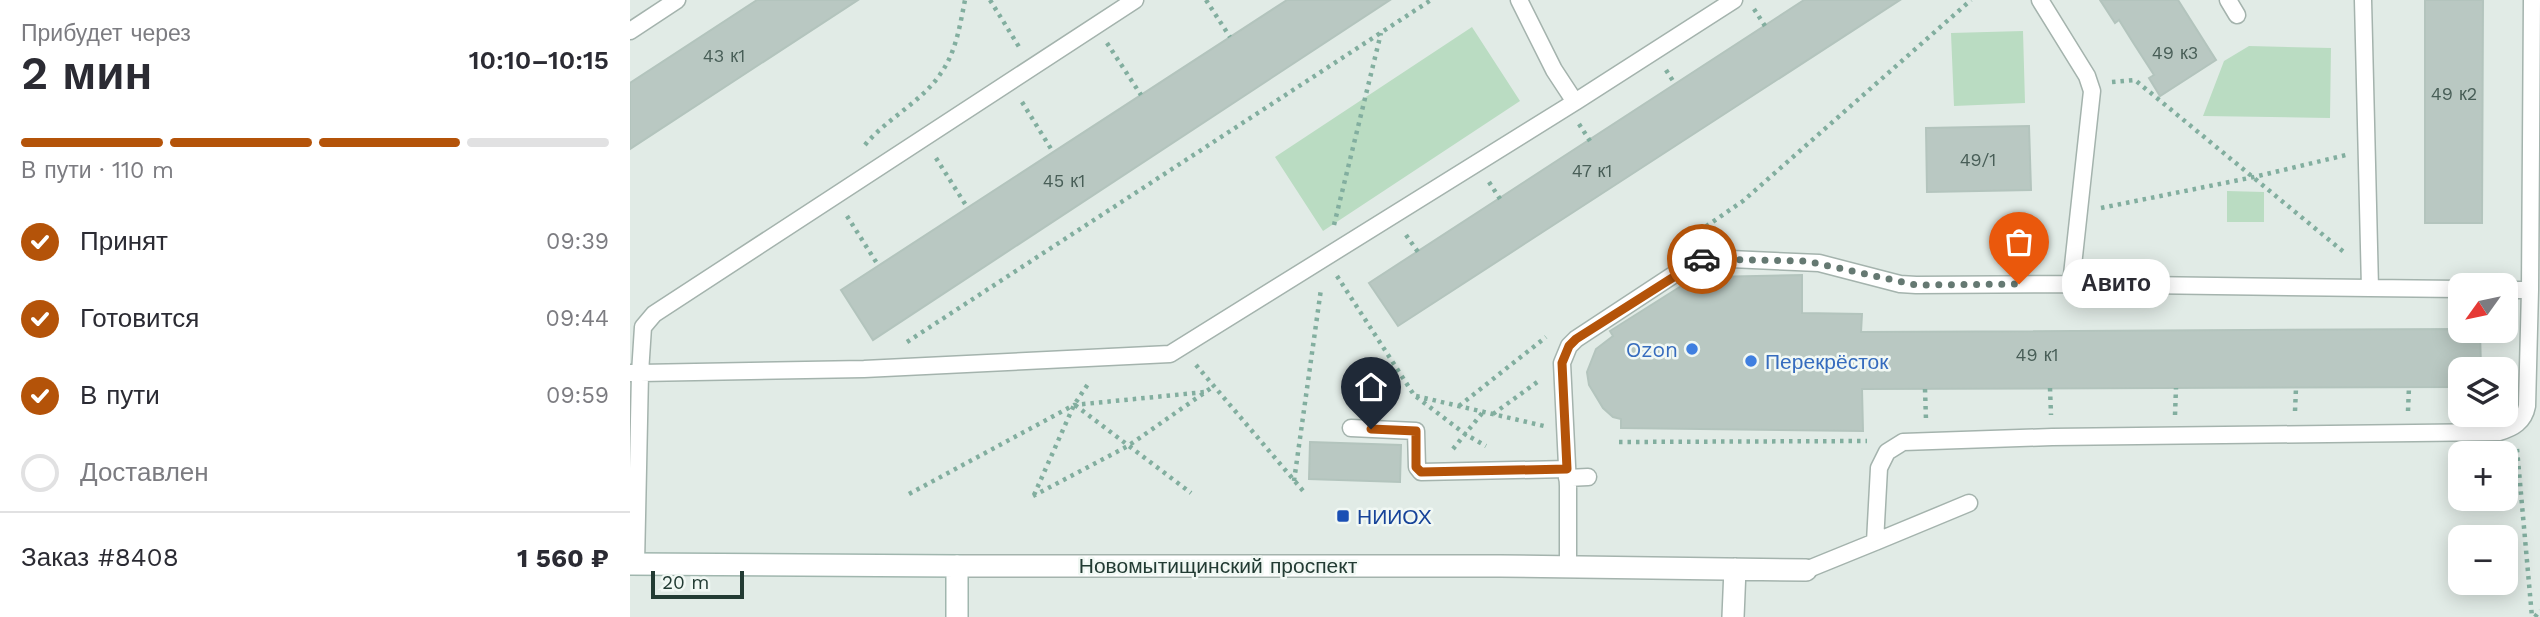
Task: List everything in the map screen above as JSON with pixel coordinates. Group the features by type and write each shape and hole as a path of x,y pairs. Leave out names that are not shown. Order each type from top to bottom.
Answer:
{"street":[{"name":"Новомытищинский проспект","path":"633,564 1806,570"},
{"path":"957,566 957,617"},
{"path":"1732,617 1735,569"}],"lane":[{"path":"632,27 677,0"},
{"path":"633,564 635,373 643,327 648,320 1135,0"},
{"path":"1520,0 1554,70 1575,102"},
{"path":"635,373 864,369 1170,354 1182,349 1734,0"},
{"path":"2040,0 2090,83 2092,91 2071,284"},
{"path":"2228,0 2237,15"},
{"path":"2363,0 2370,288"},
{"path":"2518,423 2527,407 2532,0"},
{"path":"1568,567 1562,363 1569,346 1700,259 1806,261 1916,285 2071,284 2448,289"},
{"path":"2518,290 2530,290"},
{"path":"1875,542 1873,469 1887,452 1903,442 2498,432 2512,427"},
{"path":"1351,428 1416,431 1416,467 1421,472 1527,470 1588,477"},
{"path":"1806,570 1969,503"}],"path":[{"path":"878,265 839,193 860,152 875,134 941,74 953,51 965,0"},
{"path":"990,0 1032,67"},
{"path":"1206,0 1230,37"},
{"path":"864,369 1431,0"},
{"path":"1686,240 1744,201 1971,0"},
{"path":"1096,25 1142,95"},
{"path":"1294,481 1326,258 1381,32"},
{"path":"2090,83 2135,80 2348,256 2370,255"},
{"path":"1009,82 1053,152"},
{"path":"924,138 967,207"},
{"path":"2079,212 2254,177 2367,149"},
{"path":"1326,258 1414,395 1465,434 1527,470"},
{"path":"1459,406 1549,335"},
{"path":"1182,349 1304,492"},
{"path":"1105,358 1074,405 1033,496 1128,446 1214,386"},
{"path":"1493,414 1549,374"},
{"path":"1925,389 1926,440"},
{"path":"909,494 1074,405 1205,392"},
{"path":"1414,395 1551,427"},
{"path":"1074,405 1191,494"},
{"path":"2515,427 2533,617"},
{"path":"1619,442 1903,442"},
{"path":"2533,617 2540,610"}],"green space":[{"path":"1472,27 1520,101 1323,231 1275,157"},
{"path":"2023,31 2025,103 1954,106 1951,33"},
{"path":"2249,46 2331,48 2330,118 2203,116 2224,61"},
{"path":"2227,191 2264,192 2264,222 2227,222"}],"building":[{"path":"757,0 858,0 630,149 630,83"},
{"path":"1287,0 1390,0 873,340 841,290"},
{"path":"1804,0 1900,0 1398,326 1369,283"},
{"path":"2100,0 2178,0 2216,60 2160,96 2149,78 2154,75 2119,20 2115,23"},
{"path":"2425,0 2483,0 2482,223 2425,223"},
{"path":"2029,126 2031,190 1927,192 1926,128"},
{"path":"1705,271 1709,277 1802,275 1802,313 1862,314 1861,332 2448,329 2448,343 2480,343 2481,357 2448,357 2448,387 1862,389 1863,431 1621,428 1621,419 1613,417 1603,408 1589,385 1587,372 1596,349 1613,336 1610,331"},
{"path":"1310,442 1401,445 1400,482 1309,479"}],"way so far":[{"path":"1702,259 1806,261 1900,284 2019,284"}],"place":[{"name":"Авито","path":"2019,284"},
{"name":"Ozon","path":"1692,349"},
{"name":"Перекрёсток","path":"1751,361"},
{"name":"НИИОХ","path":"1343,516"}],"route":[{"path":"1371,429 1416,431 1416,467 1421,472 1567,469 1562,363 1569,346 1693,262 1702,259"}]}
